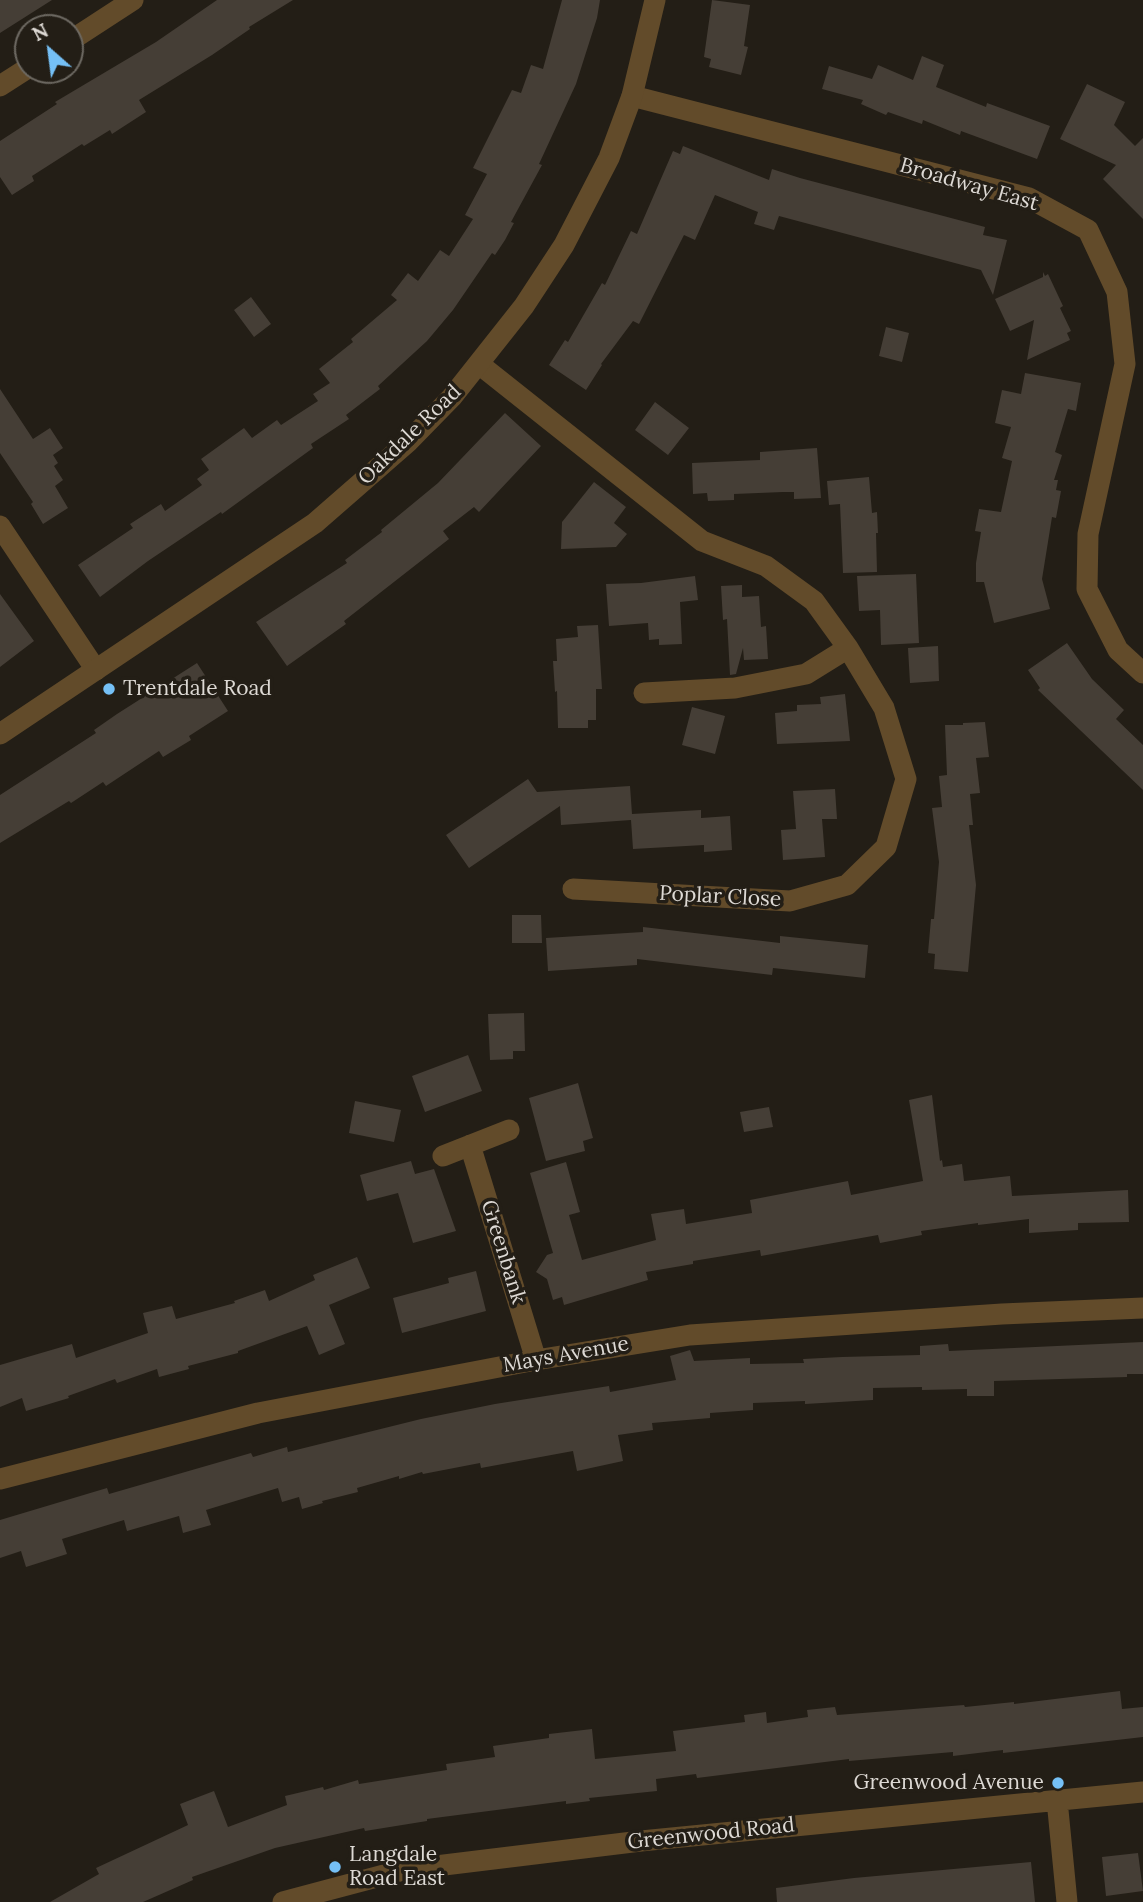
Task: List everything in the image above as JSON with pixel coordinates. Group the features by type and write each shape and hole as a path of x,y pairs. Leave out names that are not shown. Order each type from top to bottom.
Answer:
{"street":[{"path":"84,32 132,0"},
{"name":"Oakdale Road","path":"0,734 315,523 409,441 452,397 524,306 564,245 609,158 632,96 655,0"},
{"name":"Broadway East","path":"632,96 1029,198 1088,230 1117,292 1125,364 1088,534 1087,589 1118,650 1143,673"},
{"name":"Poplar Close","path":"479,364 702,541 766,566 814,601 848,648 884,708 906,779 886,847 847,886 790,901 573,889"},
{"path":"0,526 96,670"},
{"path":"643,693 735,688 806,674 848,648"},
{"path":"443,1156 509,1130"},
{"name":"Greenbank","path":"470,1145 536,1360"},
{"name":"Mays Avenue","path":"0,1479 258,1413 536,1360 690,1335 1002,1314 1143,1308"},
{"name":"Greenwood Road","path":"283,1902 403,1870 640,1841 1143,1792"},
{"path":"1057,1800 1067,1902"}],"building":[{"path":"0,0 52,0 30,14 14,14 14,24 0,33"},
{"path":"217,0 293,0 139,100 146,112 112,134 110,130 84,146 82,144 32,176 34,181 12,195 0,177 0,141 57,104 55,102 156,42"},
{"path":"562,0 600,0 576,84 539,164 542,165 511,222 514,223 505,240 495,255 492,253 453,310 427,341 378,386 380,389 346,415 349,419 311,444 313,448 222,514 221,512 148,561 100,597 78,565 133,528 130,524 161,504 165,511 202,485 197,479 209,470 201,459 244,428 252,438 277,420 281,425 318,401 313,394 330,383 319,369 353,342 351,339 397,300 391,295 408,273 418,281 440,250 449,256 473,219 465,215 487,174 473,168 512,90 521,93 531,65 543,69"},
{"path":"712,0 750,5 744,46 748,47 741,75 709,67 711,59 704,57"},
{"path":"922,56 944,65 936,87 986,107 987,103 1050,126 1037,159 961,131 960,135 923,120 922,124 888,112 886,115 861,104 863,100 822,89 829,66 872,79 878,65 913,80"},
{"path":"1087,84 1125,102 1114,125 1135,146 1143,138 1143,219 1103,179 1116,165 1060,139"},
{"path":"683,146 769,180 772,169 985,227 983,235 1007,240 993,295 981,270 779,216 774,230 754,224 758,212 715,195 695,240 684,235 639,324 633,321 601,364 586,390 549,365 565,340 568,342 602,283 605,285 631,231 637,234 673,151 680,154"},
{"path":"1043,272 1045,276 1048,274 1063,306 1060,308 1071,331 1067,333 1070,340 1027,360 1034,320 1010,331 995,299 1043,277"},
{"path":"251,297 271,324 254,337 234,310"},
{"path":"886,327 909,333 902,362 879,356"},
{"path":"1025,373 1081,383 1076,411 1068,409 1055,452 1062,455 1054,480 1058,480 1056,490 1061,491 1056,518 1052,517 1042,579 1050,609 994,623 984,582 976,582 981,532 975,531 979,509 1001,512 1012,461 1002,458 1011,427 995,423 1002,390 1021,394"},
{"path":"0,389 33,439 50,428 63,448 53,455 58,463 54,466 63,480 55,486 68,508 43,524 31,504 33,502 0,453"},
{"path":"655,402 689,428 668,455 635,430"},
{"path":"505,413 541,446 479,512 474,507 443,531 449,539 344,621 346,624 287,666 256,622 347,563 345,560 438,483"},
{"path":"817,448 821,498 794,499 794,492 783,492 734,494 734,500 708,501 707,493 693,494 692,463 760,460 760,452"},
{"path":"869,477 872,513 877,512 877,572 843,573 840,504 829,505 827,481"},
{"path":"594,482 626,507 614,523 627,534 616,547 561,549 562,522"},
{"path":"916,574 919,643 881,645 880,610 859,611 857,576"},
{"path":"695,576 698,600 680,602 682,644 659,645 659,639 649,640 648,623 609,626 606,584 641,583"},
{"path":"742,585 742,597 759,596 761,627 766,626 768,659 744,660 743,648 736,674 730,675 727,619 723,620 721,586"},
{"path":"0,594 34,641 0,667"},
{"path":"598,625 602,689 596,689 596,720 588,720 588,728 558,728 553,661 557,661 556,639 578,637 577,626"},
{"path":"1067,643 1092,679 1124,710 1116,719 1143,745 1143,790 1038,690 1040,688 1028,670"},
{"path":"938,646 939,681 910,683 908,648"},
{"path":"197,663 228,711 189,736 191,740 163,757 159,751 106,786 103,782 0,843 0,795 96,733 94,730 117,714"},
{"path":"845,694 850,741 777,744 775,713 797,711 797,705 821,704 820,697"},
{"path":"692,707 725,716 715,754 682,745"},
{"path":"985,722 989,757 976,758 980,793 970,794 973,825 969,825 976,885 968,972 934,969 935,954 928,953 939,862 932,808 942,807 939,776 947,775 945,725"},
{"path":"528,779 537,792 630,786 632,814 701,810 701,818 730,816 732,850 704,852 704,845 633,849 631,820 561,825 560,806 469,868 446,835"},
{"path":"835,789 837,819 822,819 825,857 783,860 781,830 796,829 793,791"},
{"path":"512,915 541,915 542,943 512,943"},
{"path":"643,927 780,943 780,936 868,945 865,978 773,968 772,975 637,959 637,965 548,971 546,938 643,932"},
{"path":"524,1013 525,1051 513,1051 513,1059 490,1060 488,1014"},
{"path":"468,1055 482,1091 425,1112 412,1076"},
{"path":"578,1083 593,1138 583,1141 585,1151 546,1161 529,1098"},
{"path":"932,1095 940,1161 942,1160 943,1167 962,1164 964,1181 1010,1176 1012,1196 1128,1190 1129,1222 1078,1223 1078,1230 1029,1233 1029,1219 921,1231 922,1235 880,1243 878,1235 761,1256 760,1250 646,1272 648,1280 564,1305 562,1297 553,1300 547,1279 536,1272 547,1255 553,1253 530,1173 566,1162 580,1212 569,1215 582,1260 656,1240 651,1214 684,1209 686,1224 752,1213 750,1200 848,1181 851,1195 923,1181 909,1100"},
{"path":"355,1101 401,1110 394,1142 349,1133"},
{"path":"769,1107 773,1127 744,1132 740,1112"},
{"path":"411,1161 415,1174 434,1169 456,1231 413,1243 398,1193 367,1201 360,1175"},
{"path":"357,1257 370,1288 329,1305 345,1344 319,1355 307,1326 238,1353 159,1377 157,1369 117,1383 115,1379 68,1396 69,1398 26,1411 22,1398 0,1407 0,1365 72,1344 76,1358 148,1333 143,1313 172,1306 176,1319 235,1303 234,1301 265,1290 269,1301 315,1280 313,1275"},
{"path":"476,1271 486,1311 402,1333 393,1298 449,1283 448,1278"},
{"path":"1143,1342 1143,1374 1127,1374 1127,1377 994,1381 994,1396 967,1396 967,1389 873,1388 873,1400 805,1404 805,1401 753,1403 753,1410 710,1413 710,1418 652,1423 653,1430 618,1435 623,1461 577,1471 573,1451 481,1468 480,1463 423,1474 422,1472 399,1479 399,1476 357,1488 358,1492 302,1509 299,1497 282,1502 278,1488 206,1510 211,1525 183,1533 179,1516 127,1531 124,1520 62,1539 67,1554 26,1567 21,1551 0,1558 0,1520 107,1488 109,1494 251,1453 253,1457 287,1447 288,1452 421,1419 495,1404 609,1386 610,1392 676,1380 670,1356 690,1350 694,1361 750,1358 750,1364 804,1363 803,1359 920,1355 920,1346 948,1344 949,1351"},
{"path":"1120,1691 1122,1709 1143,1707 1143,1737 1003,1753 1003,1750 953,1756 953,1752 849,1759 697,1778 696,1774 656,1779 657,1791 427,1819 365,1831 364,1828 275,1848 192,1877 193,1880 143,1902 50,1902 99,1874 96,1868 188,1825 180,1804 214,1791 228,1827 287,1805 285,1796 323,1787 324,1790 358,1780 359,1784 447,1770 446,1764 495,1757 493,1746 549,1738 549,1734 592,1729 595,1759 676,1751 673,1731 745,1722 744,1715 766,1712 767,1723 808,1717 807,1710 835,1707 837,1715 964,1705 1014,1704"},
{"path":"1138,1853 1143,1891 1106,1896 1102,1857"},
{"path":"1031,1862 1035,1902 777,1902 776,1888"}],"place":[{"name":"Trentdale Road","path":"109,689"},
{"name":"Greenwood Avenue","path":"1058,1783"},
{"name":"Langdale Road East","path":"335,1867"}]}
